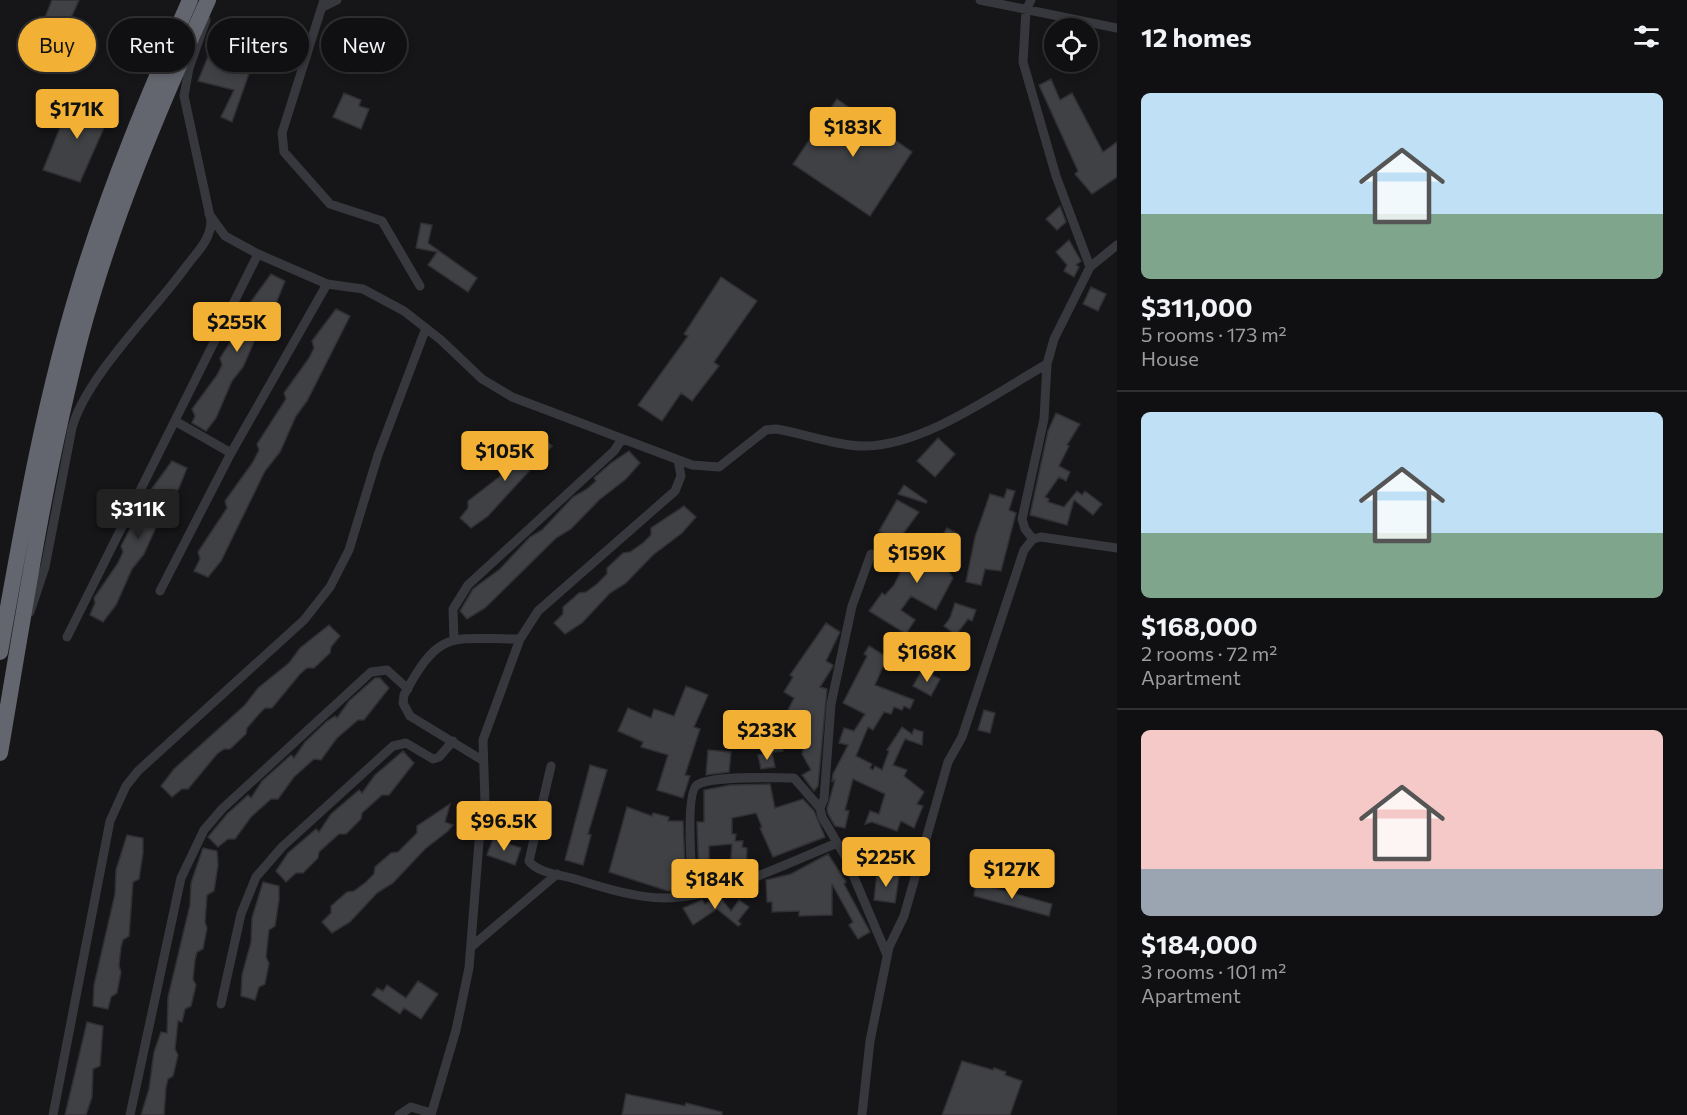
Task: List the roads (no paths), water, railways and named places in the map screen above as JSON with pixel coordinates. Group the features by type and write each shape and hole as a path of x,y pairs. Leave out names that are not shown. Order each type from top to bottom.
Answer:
{"highway":[{"path":"0,652 48,408 80,285 111,188 150,90 190,0"},
{"path":"0,753 42,508 82,332 116,223 153,123 208,0"}],"street":[{"path":"23,625 41,582 72,428 80,406 92,386 207,239 210,227 209,214 184,96 189,68 205,25 208,0"},
{"path":"337,0 324,3 282,133 284,152 330,204 382,221 420,286"},
{"path":"980,0 1117,28"},
{"path":"1031,0 1026,10 1023,62 1056,176 1090,267"},
{"path":"209,214 225,236"},
{"path":"207,239 215,235 225,236 258,254 327,284 363,289 382,297 426,328 482,379 512,397 678,460 709,468 719,467 766,430 776,429 863,446 896,444 922,434 1047,364"},
{"path":"1033,539 1025,529 1022,519 1044,419 1047,364 1054,339 1090,267 1117,245"},
{"path":"67,637 258,254"},
{"path":"160,591 231,453 327,284"},
{"path":"53,1115 106,840 117,803 138,771 304,620 330,587 349,550 378,455 426,328"},
{"path":"175,421 231,453"},
{"path":"454,639 453,609 468,585 614,451 622,439"},
{"path":"399,1115 411,1107 431,1114 458,1019 471,947 479,842 485,802 482,760 486,729 520,639 538,611 675,491 681,476 678,460"},
{"path":"862,1115 870,1041 887,955 904,916 948,762 962,737 1024,550 1033,539 1041,537 1117,548"},
{"path":"820,808 824,799 831,704 852,606 871,554"},
{"path":"482,760 410,716 403,703 408,689 434,649 454,639 520,639"},
{"path":"130,1115 181,878 204,830 222,809 371,672 387,670 408,689"},
{"path":"221,1004 247,895 268,861 393,746 405,743 427,758 433,759 439,757 453,741"},
{"path":"551,766 529,857 535,867 557,874 654,897 693,895 748,879 837,843"},
{"path":"693,895 691,804 698,785 760,777 794,778 820,808 887,955"},
{"path":"471,947 557,874"}]}
